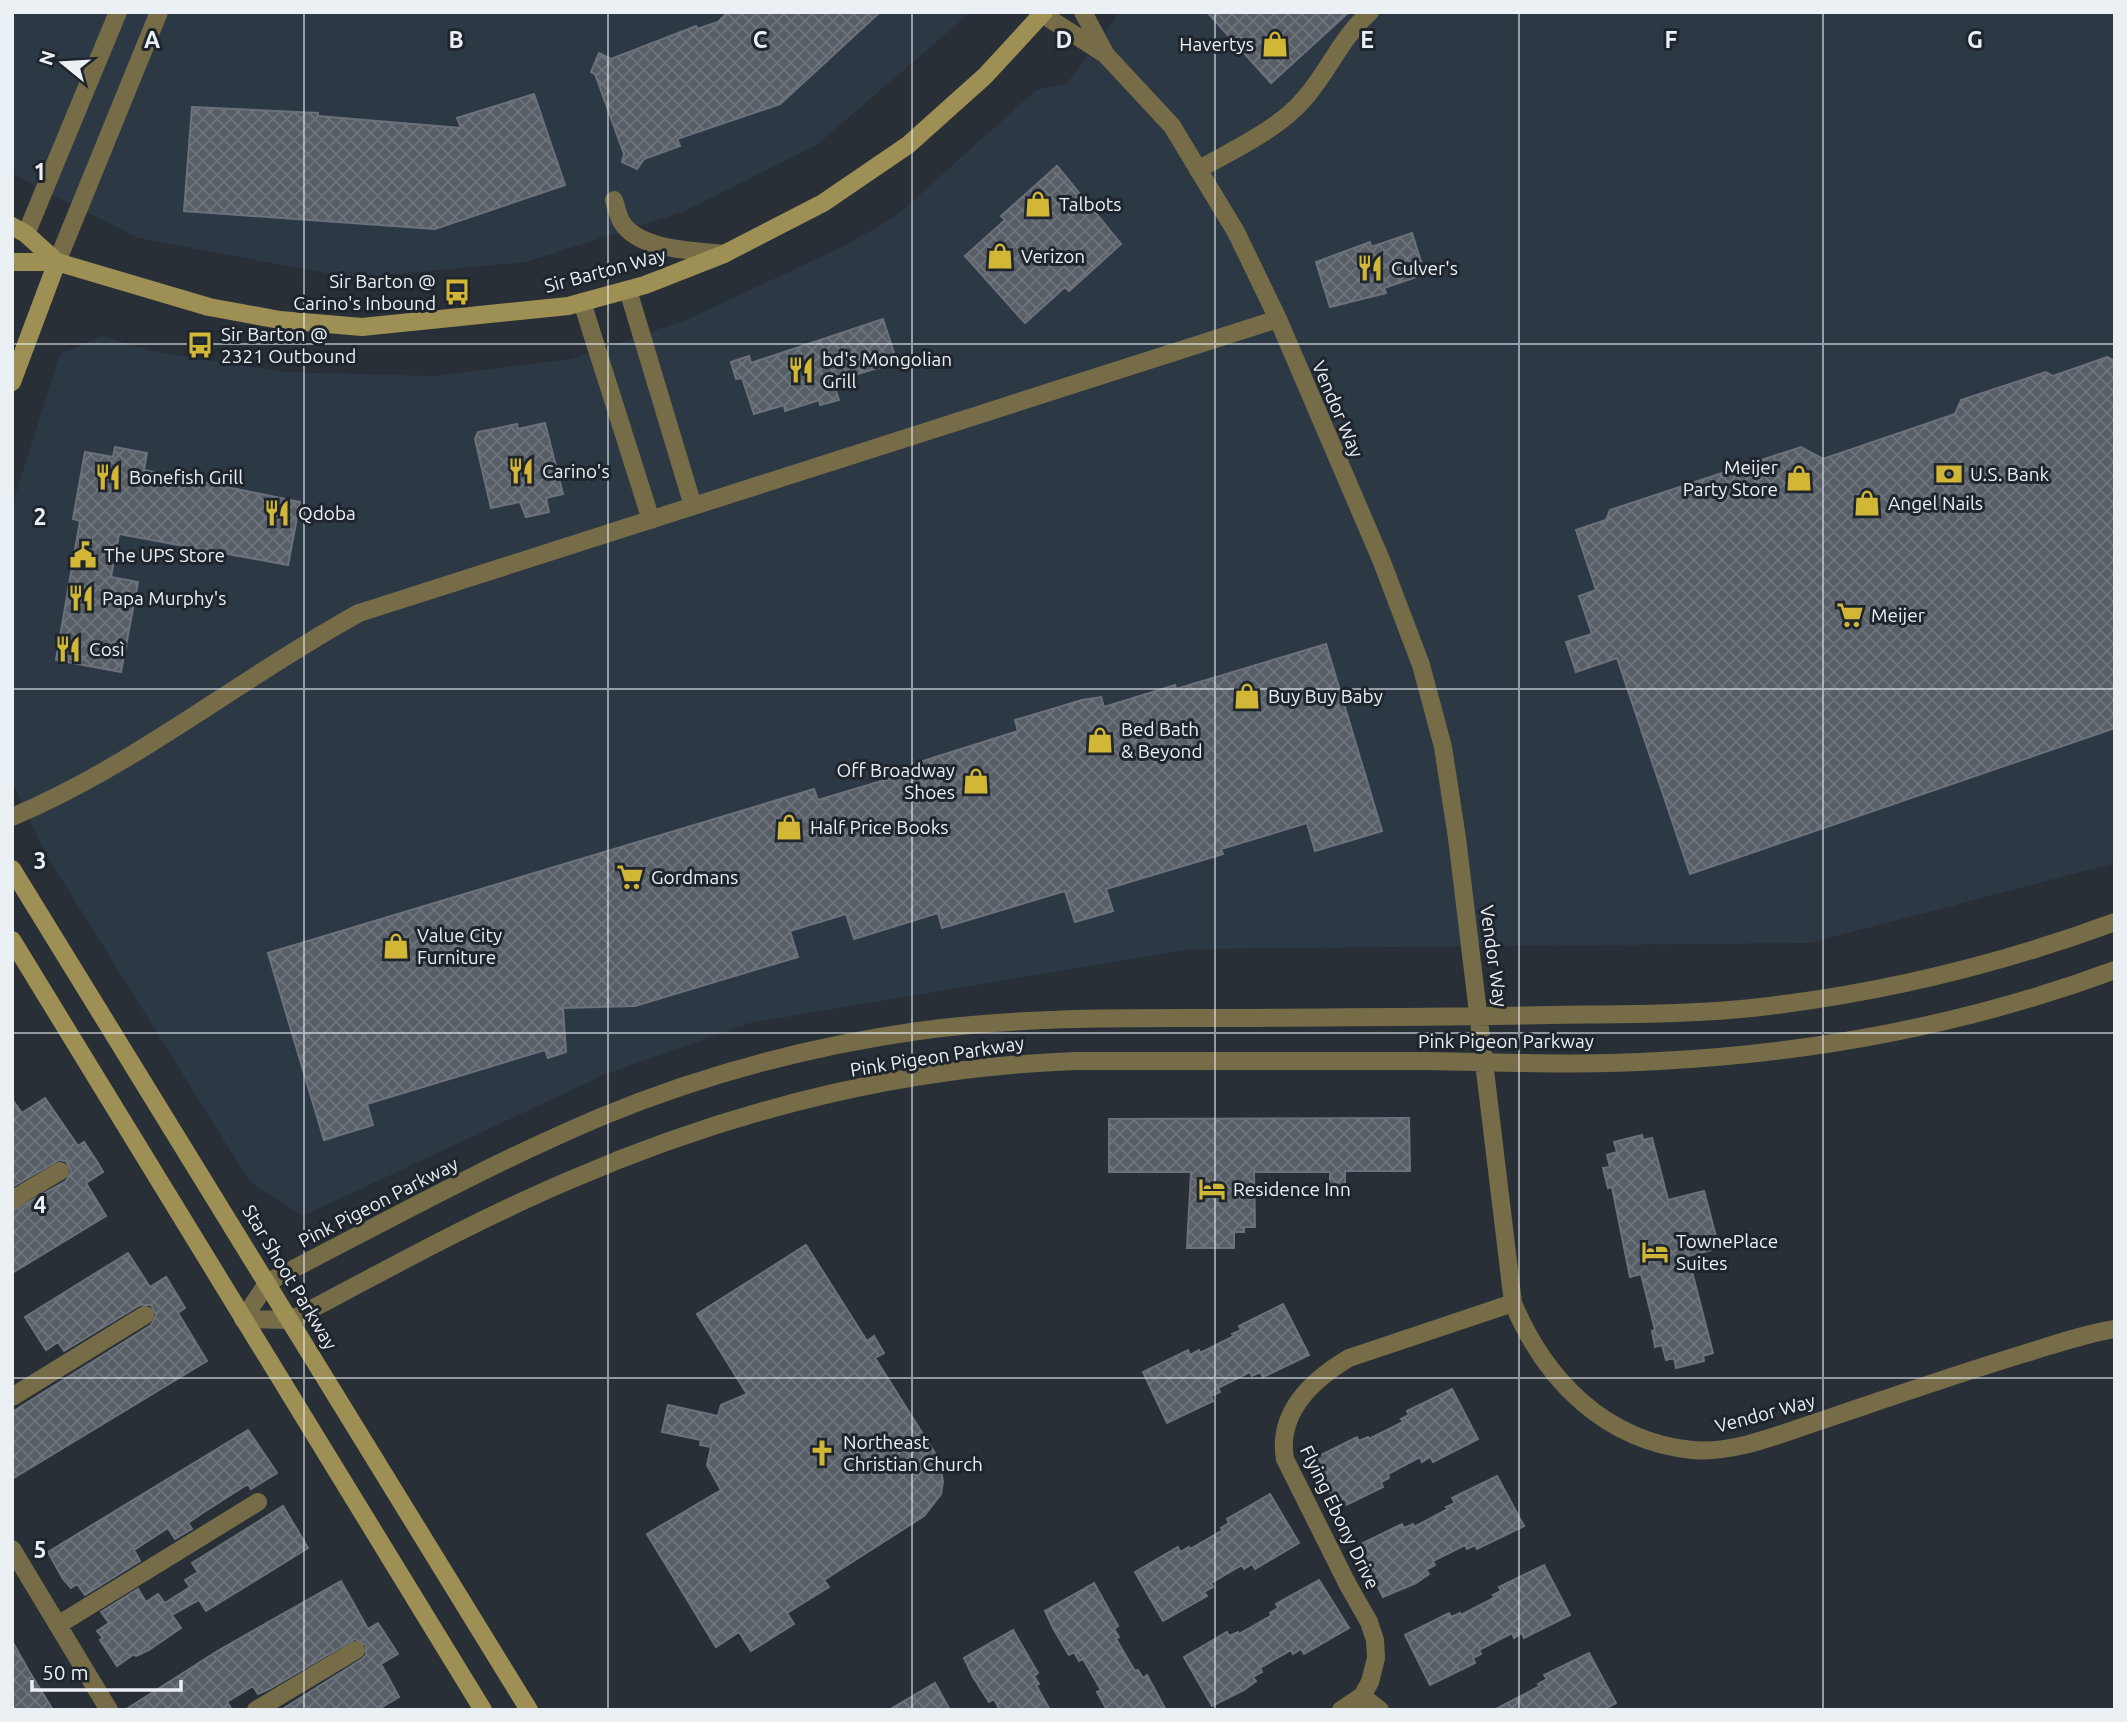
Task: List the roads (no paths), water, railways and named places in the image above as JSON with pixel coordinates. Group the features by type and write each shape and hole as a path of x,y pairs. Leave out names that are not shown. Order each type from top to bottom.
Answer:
{"street":[{"path":"13,265 19,230 118,12"},
{"path":"12,382 57,262 159,12"},
{"name":"Vendor Way","path":"1083,12 1106,55"},
{"path":"1198,170 1291,113 1307,97 1341,43 1370,12"},
{"name":"Sir Barton Way","path":"13,265 57,262 209,307 281,320 362,327 501,315 582,303 628,290 724,254 823,203 908,145 985,76 1042,13"},
{"name":"Vendor Way","path":"1042,13 1106,55 1172,126 1236,232 1278,319 1382,562 1421,665 1443,747 1481,1019 1513,1303 1525,1332 1561,1384 1578,1401 1618,1428 1653,1441 1693,1450 1727,1448 1786,1432 2013,1357 2115,1329"},
{"path":"614,200 622,222 639,237 652,243 724,254"},
{"name":"Sir Barton Way","path":"19,230 57,262"},
{"path":"628,290 693,506"},
{"path":"582,303 651,520"},
{"path":"12,817 64,795 296,648 359,613 1278,319"},
{"name":"Star Shoot Parkway","path":"12,869 268,1282 528,1710"},
{"name":"Pink Pigeon Parkway","path":"243,1319 268,1282 524,1151 663,1093 836,1046 928,1030 1068,1019 1481,1019 1685,1013 1830,997 1976,967 2115,922"},
{"path":"12,940 483,1710"},
{"name":"Pink Pigeon Parkway","path":"243,1319 291,1320 568,1180 708,1127 843,1091 925,1075 1024,1062 1658,1062 1811,1048 1977,1014 2051,993 2115,970"},
{"path":"12,1200 60,1171"},
{"name":"Flying Ebony Drive","path":"1362,1696 1370,1682 1376,1658 1372,1631 1285,1459 1281,1438 1303,1395 1325,1373 1349,1358 1513,1303"},
{"path":"12,1397 145,1314"},
{"path":"58,1625 258,1502"},
{"path":"12,1549 109,1710"},
{"path":"256,1710 356,1650"},
{"path":"1341,1710 1362,1696 1380,1710"}],"place":[{"name":"Havertys","path":"1275,44"},
{"name":"Talbots","path":"1038,204"},
{"name":"Verizon","path":"1000,256"},
{"name":"Culver's","path":"1370,268"},
{"name":"Sir Barton @ Carino's Inbound","path":"457,292"},
{"name":"Sir Barton @ 2321 Outbound","path":"200,345"},
{"name":"bd's Mongolian Grill","path":"801,370"},
{"name":"Carino's","path":"521,471"},
{"name":"U.S. Bank","path":"1949,474"},
{"name":"Bonefish Grill","path":"108,477"},
{"name":"Meijer Party Store","path":"1799,478"},
{"name":"Angel Nails","path":"1867,503"},
{"name":"Qdoba","path":"277,513"},
{"name":"The UPS Store","path":"83,555"},
{"name":"Papa Murphy's","path":"81,598"},
{"name":"Meijer","path":"1850,615"},
{"name":"Così","path":"68,649"},
{"name":"Buy Buy Baby","path":"1247,696"},
{"name":"Bed Bath & Beyond","path":"1100,740"},
{"name":"Off Broadway Shoes","path":"976,781"},
{"name":"Half Price Books","path":"789,827"},
{"name":"Gordmans","path":"630,877"},
{"name":"Value City Furniture","path":"396,946"},
{"name":"Residence Inn","path":"1212,1189"},
{"name":"TownePlace Suites","path":"1655,1252"},
{"name":"Northeast Christian Church","path":"822,1453"}]}
